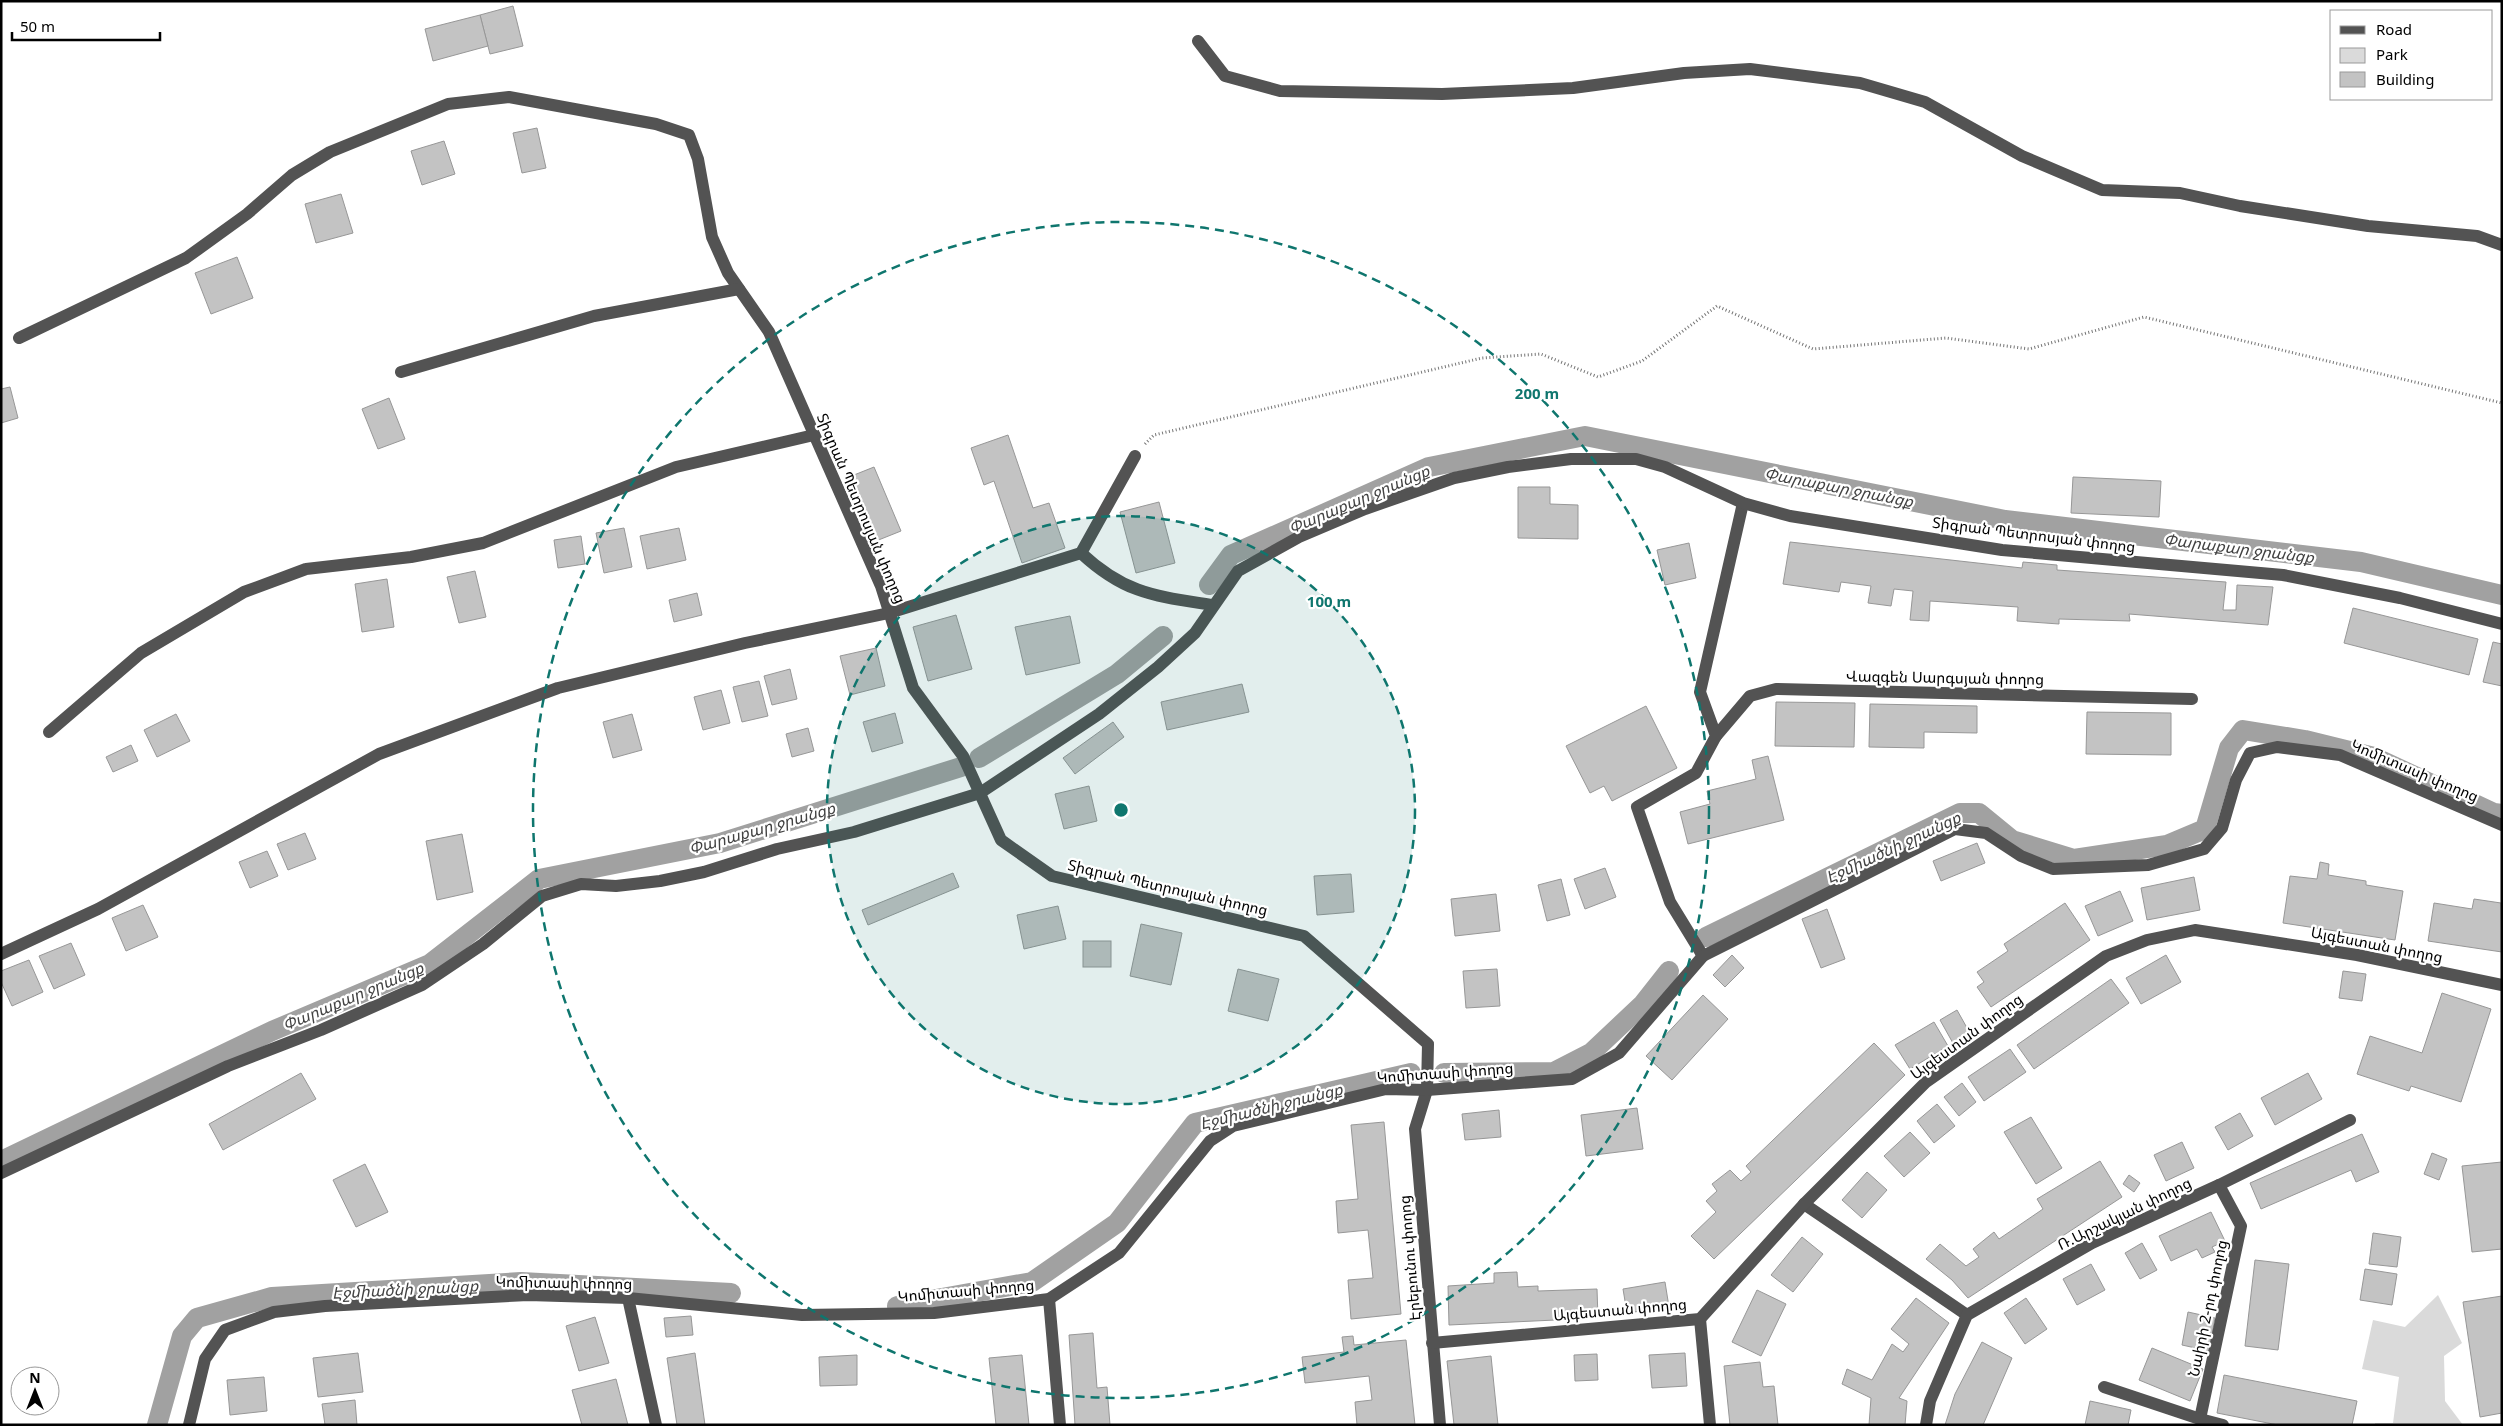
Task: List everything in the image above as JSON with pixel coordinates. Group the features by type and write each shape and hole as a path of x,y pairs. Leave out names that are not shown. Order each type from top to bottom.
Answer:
{"street":[{"path":"1198,41 1225,76 1280,91 1442,94 1554,89 1684,73 1750,69 1860,83 1925,102 2022,156 2102,190 2180,193 2240,206 2368,226 2477,236 2502,246"},
{"name":"Տիգրան Պետրոսյան փողոց","path":"19,338 186,258 247,214 292,175 330,152 448,104 509,97 656,124 689,135 698,158 712,237 728,273 769,332 880,586 913,688 963,756 1001,840 1052,876 1304,936 1428,1044 1427,1090"},
{"path":"401,372 594,316 739,290"},
{"path":"49,732 141,654 244,592 306,569 411,556 483,544 676,467 814,435"},
{"path":"1,954 98,909 379,754 558,688 745,643 889,613 1081,553 1135,456"},
{"name":"Տիգրան Պետրոսյան փողոց","path":"1,1173 228,1066 322,1030 422,984 482,944 542,896 581,884 616,886 660,881 704,872 777,849 854,832 980,793 1100,714 1158,667 1195,633 1212,605 1238,570 1299,537 1366,509 1454,478 1508,467 1571,459 1636,459 1664,467 1744,503 1790,516 2002,550 2283,575 2400,598 2502,624"},
{"path":"1716,736 1700,692 1744,503"},
{"path":"1081,553 1102,572 1131,588 1155,596 1212,605"},
{"name":"Վազգեն Սարգսյան փողոց","path":"1703,956 1670,902 1638,807 1696,773 1716,736 1750,696 1776,689 2192,699"},
{"name":"Կոմիտասի փողոց","path":"189,1425 204,1359 225,1330 274,1312 325,1306 528,1295 628,1298 802,1315 934,1313 1049,1299 1118,1253 1210,1141 1233,1126 1386,1089 1427,1090 1572,1079 1620,1053 1703,956 1955,830 1986,833 2021,856 2053,869 2148,865 2204,849 2222,828 2236,780 2250,753 2278,747 2340,755 2502,825"},
{"name":"Այգեստան փողոց","path":"1432,1343 1700,1319 1804,1204 1926,1082 2106,956 2148,940 2194,930 2357,955 2502,986"},
{"name":"Էրեբունու փողոց","path":"1427,1090 1415,1129 1440,1425"},
{"name":"Ռ.Արշակյան փողոց","path":"1967,1315 2092,1244 2219,1185 2350,1120"},
{"name":"Նաիրի 2-րդ փողոց","path":"2206,1422 2241,1226 2219,1185"},
{"path":"1804,1204 1967,1315 1930,1401 1926,1425"},
{"path":"628,1298 656,1425"},
{"path":"1049,1299 1060,1425"},
{"path":"1700,1319 1710,1425"},
{"path":"2104,1387 2206,1422 2223,1425"}],"path":[{"path":"1135,456 1154,435 1482,358 1541,354 1598,377 1642,361 1717,306 1813,348 1946,338 2030,348 2144,316 2502,404"}],"green space":[{"path":"2438,1295 2462,1343 2444,1356 2445,1401 2463,1425 2375,1425 2375,1423 2393,1423 2399,1377 2362,1369 2373,1320 2405,1327"}],"building":[{"path":"513,6 523,46 490,54 480,15"},
{"path":"480,15 488,46 433,61 425,29"},
{"path":"537,128 546,168 522,173 513,133"},
{"path":"444,141 455,174 422,185 411,151"},
{"path":"341,194 353,233 316,243 305,204"},
{"path":"237,257 253,298 211,314 195,273"},
{"path":"10,387 18,418 1,423 1,389"},
{"path":"389,398 405,439 378,449 362,409"},
{"path":"1008,435 1033,508 1049,503 1065,548 1022,563 994,481 984,485 971,448"},
{"path":"874,467 901,531 876,541 849,477"},
{"path":"2073,477 2161,481 2159,517 2071,513"},
{"path":"1518,487 1550,487 1550,504 1578,505 1578,539 1518,538"},
{"path":"1159,502 1175,563 1136,573 1120,512"},
{"path":"624,528 632,567 604,573 596,533"},
{"path":"679,528 686,560 647,569 640,536"},
{"path":"581,536 585,564 558,568 554,540"},
{"path":"1790,542 2022,568 2023,562 2057,565 2057,570 2226,582 2223,610 2236,610 2237,585 2273,587 2268,625 2129,614 2130,621 2059,619 2059,624 2017,621 2018,607 1930,601 1929,621 1910,620 1913,591 1894,589 1891,606 1868,603 1871,586 1841,582 1839,592 1783,584"},
{"path":"1689,543 1696,578 1665,585 1657,550"},
{"path":"475,571 486,617 459,623 447,577"},
{"path":"387,579 394,627 362,632 355,584"},
{"path":"697,593 702,615 674,622 669,600"},
{"path":"2353,608 2478,639 2469,675 2344,643"},
{"path":"956,615 972,669 928,681 913,627"},
{"path":"1070,616 1080,663 1026,675 1015,627"},
{"path":"2493,642 2502,644 2502,686 2483,682"},
{"path":"876,648 885,686 850,695 840,656"},
{"path":"790,669 797,699 772,705 764,676"},
{"path":"759,681 768,716 742,722 733,687"},
{"path":"1242,684 1249,712 1167,730 1161,702"},
{"path":"721,690 730,723 703,730 694,697"},
{"path":"1776,702 1855,703 1854,747 1775,746"},
{"path":"1870,704 1977,706 1977,733 1924,732 1924,748 1869,747"},
{"path":"1646,706 1677,768 1612,801 1604,786 1590,793 1566,746"},
{"path":"2087,712 2171,713 2171,755 2086,754"},
{"path":"895,713 903,743 872,752 863,722"},
{"path":"176,714 190,741 157,757 144,730"},
{"path":"632,714 642,750 613,758 603,722"},
{"path":"1113,722 1124,737 1075,774 1063,758"},
{"path":"808,728 814,751 792,757 786,734"},
{"path":"131,745 138,761 113,772 106,757"},
{"path":"1768,756 1784,820 1688,844 1680,812 1710,804 1707,791 1756,779 1752,760"},
{"path":"1089,786 1097,821 1064,829 1055,794"},
{"path":"305,833 316,859 288,870 277,844"},
{"path":"462,834 473,892 437,900 426,841"},
{"path":"1977,843 1985,863 1941,881 1933,861"},
{"path":"267,851 278,876 250,888 239,862"},
{"path":"2320,862 2329,864 2328,875 2366,881 2366,885 2403,891 2395,940 2283,923 2290,876 2317,879"},
{"path":"1605,868 1616,897 1585,909 1574,879"},
{"path":"953,873 959,887 868,925 862,910"},
{"path":"1351,874 1354,912 1317,915 1314,876"},
{"path":"2194,877 2200,910 2147,920 2141,888"},
{"path":"1561,879 1570,915 1547,921 1538,885"},
{"path":"2120,891 2133,921 2098,936 2085,906"},
{"path":"1496,894 1500,931 1455,936 1451,899"},
{"path":"2474,899 2501,903 2502,952 2428,941 2434,903 2472,909"},
{"path":"2065,903 2090,940 1991,1007 1977,987 1984,982 1977,972 2008,951 2004,944"},
{"path":"143,905 158,937 126,951 112,918"},
{"path":"1058,906 1066,939 1024,949 1017,915"},
{"path":"1827,909 1845,959 1821,968 1802,919"},
{"path":"1141,924 1182,933 1171,985 1130,976"},
{"path":"1083,941 1111,941 1111,967 1083,967"},
{"path":"71,943 85,975 54,989 39,956"},
{"path":"1732,955 1744,968 1725,987 1713,975"},
{"path":"2166,955 2181,982 2141,1004 2126,978"},
{"path":"29,960 43,992 12,1006 1,982 1,971"},
{"path":"1238,969 1279,979 1268,1021 1228,1011"},
{"path":"1497,969 1500,1006 1466,1008 1463,971"},
{"path":"2343,971 2366,974 2362,1001 2339,998"},
{"path":"2111,979 2129,1003 2034,1069 2017,1045"},
{"path":"2442,993 2491,1009 2461,1102 2411,1086 2409,1091 2357,1074 2370,1036 2422,1053"},
{"path":"1703,995 1728,1019 1672,1080 1646,1056"},
{"path":"1957,1010 1971,1035 1954,1045 1940,1020"},
{"path":"1934,1022 1948,1046 1910,1069 1895,1045"},
{"path":"1874,1043 1905,1075 1714,1259 1691,1236 1716,1212 1706,1201 1717,1191 1712,1184 1730,1170 1741,1181 1751,1172 1746,1166"},
{"path":"2010,1049 2026,1072 1984,1101 1968,1077"},
{"path":"301,1073 316,1099 223,1150 209,1124"},
{"path":"2308,1073 2322,1099 2275,1125 2261,1098"},
{"path":"1962,1083 1976,1102 1959,1116 1944,1097"},
{"path":"1937,1104 1955,1126 1934,1143 1917,1121"},
{"path":"1637,1108 1643,1149 1586,1156 1581,1115"},
{"path":"1499,1110 1501,1137 1465,1140 1462,1114"},
{"path":"2240,1113 2253,1136 2228,1150 2215,1127"},
{"path":"2031,1117 2062,1168 2036,1184 2004,1132"},
{"path":"1384,1122 1401,1314 1351,1319 1348,1280 1373,1278 1368,1230 1338,1233 1336,1201 1358,1199 1351,1125"},
{"path":"1910,1132 1930,1153 1904,1177 1884,1156"},
{"path":"2362,1134 2379,1172 2356,1182 2351,1170 2261,1209 2250,1183"},
{"path":"2182,1142 2194,1168 2166,1181 2154,1155"},
{"path":"2432,1153 2447,1159 2439,1180 2424,1174"},
{"path":"2100,1161 2122,1197 1968,1298 1952,1280 1926,1259 1940,1244 1966,1266 1979,1257 1973,1249 1994,1232 1999,1239 2043,1209 2037,1199"},
{"path":"2502,1162 2502,1249 2472,1252 2462,1166"},
{"path":"365,1164 388,1212 356,1227 333,1180"},
{"path":"1867,1172 1887,1190 1862,1218 1842,1200"},
{"path":"2129,1175 2140,1183 2134,1192 2123,1184"},
{"path":"2211,1212 2225,1241 2212,1247 2215,1252 2202,1258 2197,1249 2171,1261 2159,1236"},
{"path":"2373,1233 2401,1237 2397,1267 2369,1264"},
{"path":"1802,1237 1823,1254 1793,1292 1771,1275"},
{"path":"2142,1243 2157,1270 2140,1279 2125,1253"},
{"path":"2255,1260 2289,1264 2278,1350 2245,1346"},
{"path":"2091,1264 2105,1290 2077,1305 2063,1279"},
{"path":"2365,1269 2397,1274 2392,1305 2360,1300"},
{"path":"1517,1272 1518,1287 1538,1286 1538,1291 1597,1289 1598,1318 1449,1325 1448,1286 1494,1283 1494,1273"},
{"path":"1665,1282 1669,1307 1627,1313 1623,1289"},
{"path":"1757,1290 1786,1304 1761,1356 1732,1342"},
{"path":"2502,1296 2502,1413 2480,1417 2463,1302"},
{"path":"1916,1298 1949,1323 1899,1398 1907,1401 1905,1425 1869,1425 1871,1398 1842,1384 1847,1369 1872,1380 1892,1344 1903,1352 1909,1344 1891,1329"},
{"path":"2026,1298 2047,1329 2025,1344 2004,1313"},
{"path":"2188,1312 2215,1318 2209,1351 2182,1345"},
{"path":"691,1316 693,1335 666,1337 664,1318"},
{"path":"595,1317 609,1363 579,1371 566,1326"},
{"path":"1093,1333 1097,1388 1107,1387 1110,1425 1075,1425 1069,1335"},
{"path":"1353,1336 1354,1345 1406,1340 1415,1425 1357,1425 1355,1402 1372,1400 1369,1376 1305,1383 1302,1357 1344,1352 1342,1337"},
{"path":"1982,1342 2012,1358 1983,1425 1945,1425 1955,1394"},
{"path":"2152,1348 2203,1369 2190,1401 2139,1380"},
{"path":"358,1353 363,1392 318,1397 313,1358"},
{"path":"695,1353 705,1425 677,1425 667,1358"},
{"path":"1685,1353 1687,1386 1652,1388 1649,1355"},
{"path":"1597,1354 1598,1380 1575,1381 1574,1355"},
{"path":"857,1355 857,1385 820,1386 819,1357"},
{"path":"1022,1355 1029,1425 996,1425 989,1358"},
{"path":"1491,1356 1498,1425 1454,1425 1447,1361"},
{"path":"1760,1362 1763,1387 1774,1386 1778,1425 1730,1425 1724,1366"},
{"path":"2224,1375 2357,1401 2352,1425 2278,1425 2217,1413"},
{"path":"264,1377 267,1411 230,1415 227,1380"},
{"path":"616,1379 628,1425 582,1425 572,1390"},
{"path":"355,1400 357,1425 325,1425 322,1404"},
{"path":"2090,1401 2131,1410 2128,1425 2085,1425"}],"waterway":[{"name":"Փարաքար ջրանցք","path":"1209,585 1231,555 1429,467 1585,436 2005,520 2361,562 2502,595"},
{"name":"Փարաքար ջրանցք","path":"979,758 1117,674 1163,636"},
{"name":"Էջմիածնի ջրանցք","path":"1706,937 1960,813 1979,813 2012,840 2074,859 2167,845 2205,829 2229,748 2243,730 2305,740 2374,757 2494,813 2502,814"},
{"name":"Փարաքար ջրանցք","path":"1,1161 272,1031 430,964 539,879 720,843 961,767"},
{"name":"Էջմիածնի ջրանցք","path":"1444,1073 1554,1072 1591,1053 1643,1004 1669,971"},
{"name":"Էջմիածնի ջրանցք","path":"897,1306 1032,1282 1117,1223 1195,1123 1411,1073"},
{"name":"Էջմիածնի ջրանցք","path":"157,1425 182,1336 197,1318 272,1297 521,1282 731,1293"}]}
